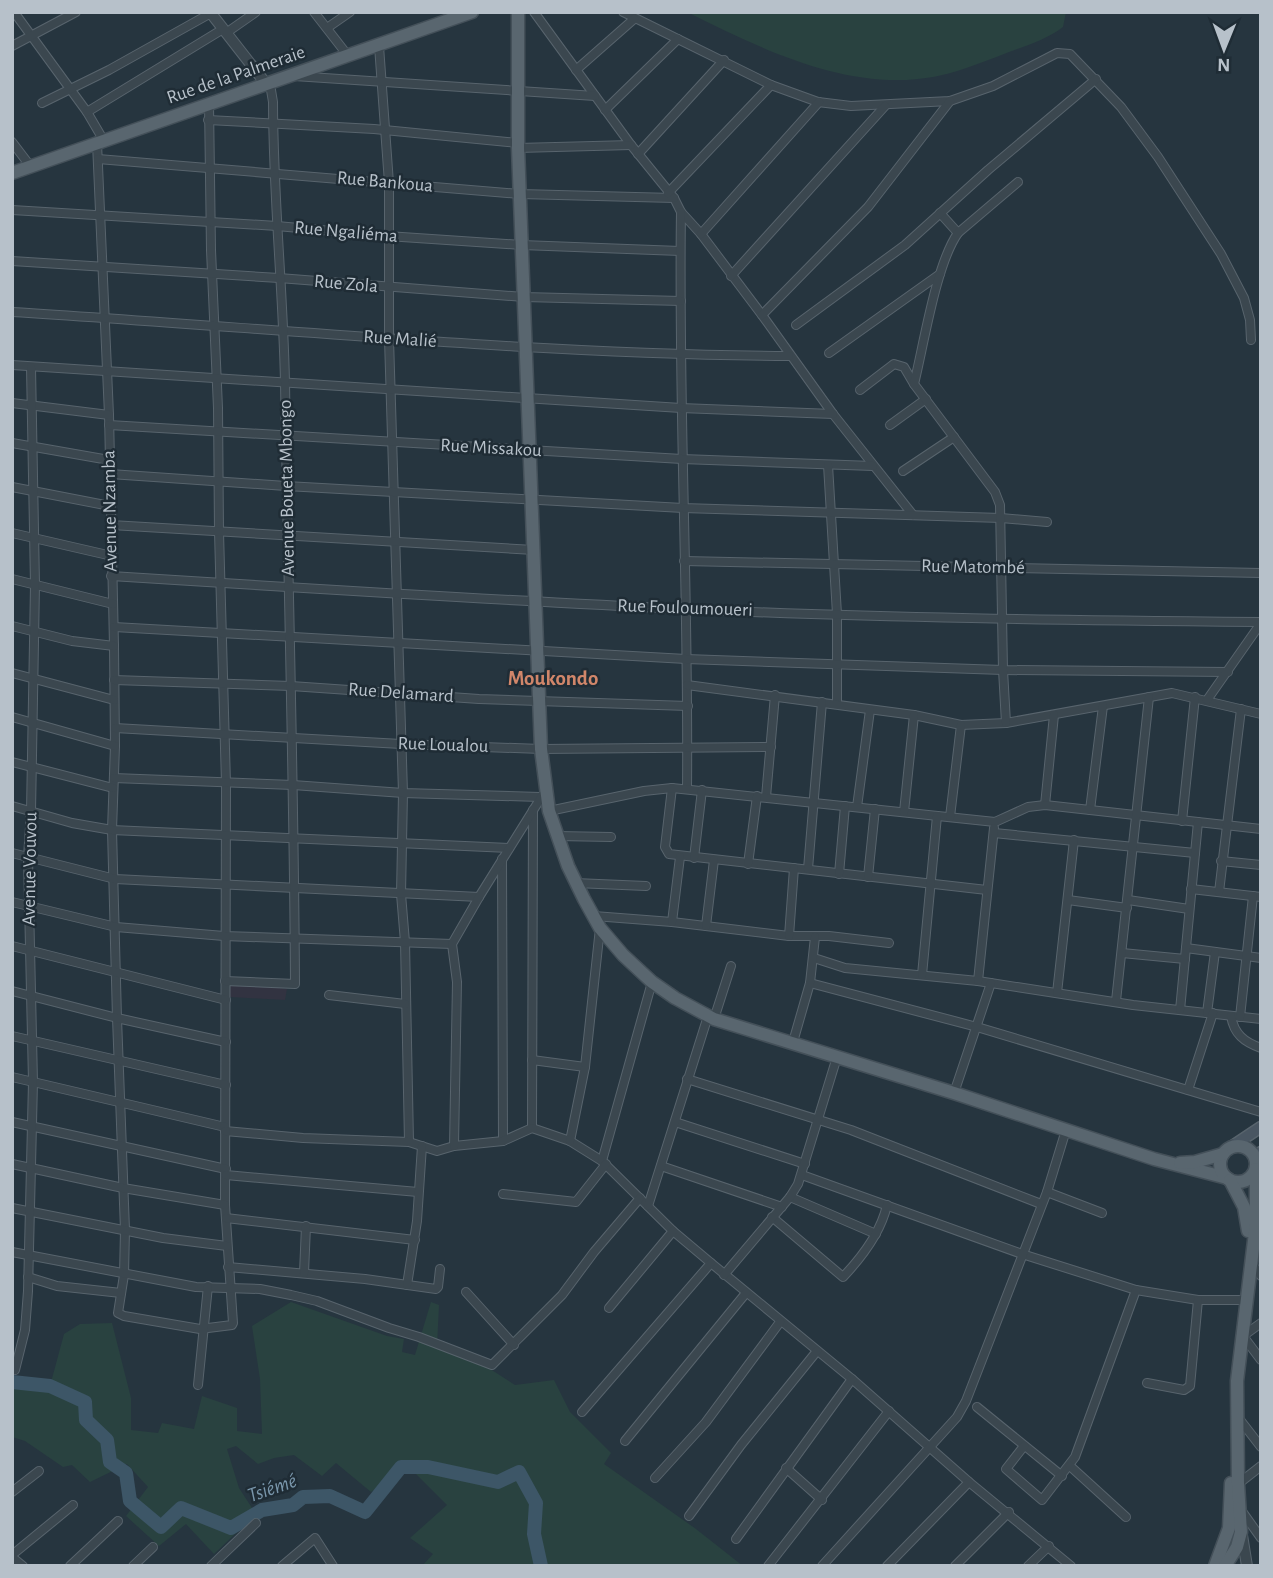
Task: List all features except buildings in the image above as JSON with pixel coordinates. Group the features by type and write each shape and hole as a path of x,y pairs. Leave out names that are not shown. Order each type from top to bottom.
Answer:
{"main road":[{"path":"518,12 518,145 543,794 575,883 597,922 623,955 652,982 711,1017 1169,1163 1228,1179 1245,1180 1257,1162"},
{"path":"519,45 532,13"},
{"name":"Rue de la Palmeraie","path":"12,173 349,57 464,14"},
{"path":"1225,1566 1237,1547 1233,1530 1232,1381 1248,1227 1244,1207 1220,1164 1227,1151 1261,1127"},
{"path":"1169,1163 1195,1162 1227,1151 1246,1148 1257,1162 1259,1191 1242,1335 1236,1414 1241,1510 1215,1566"}],"street":[{"name":"Avenue Nzamba","path":"14,12 87,111 100,142 98,159 109,415 116,728 113,830 119,1104 125,1230 121,1293"},
{"path":"12,46 76,12"},
{"path":"87,111 256,12"},
{"path":"314,12 349,57"},
{"path":"327,28 350,12"},
{"path":"623,12 771,85 819,102 850,106 950,101 993,86 1056,52 1070,54 1121,107 1158,157 1221,254 1244,298 1250,320 1251,340"},
{"path":"43,103 210,13"},
{"name":"Avenue Boueta Mbongo","path":"210,13 271,90 273,102 285,381 291,638 295,984 225,981"},
{"path":"532,13 762,315 832,414 913,515"},
{"path":"576,70 634,19"},
{"path":"605,110 678,39"},
{"path":"379,46 388,183 389,339 403,843 401,894 405,942 409,1142"},
{"path":"638,154 723,60"},
{"path":"293,76 595,96"},
{"path":"796,325 905,245 988,170 1096,79"},
{"path":"671,195 771,85"},
{"path":"762,315 868,207 950,101"},
{"path":"701,234 819,102"},
{"path":"28,1278 57,1286 121,1293 118,1313 120,1316 205,1329 232,1325 232,1287 228,1267 225,1205 226,784 209,104"},
{"path":"731,276 885,106"},
{"path":"208,120 384,131 518,145 631,145"},
{"path":"12,142 30,167"},
{"name":"Rue Bankoua","path":"98,159 520,194 671,195"},
{"path":"915,384 940,274 951,242 1017,182"},
{"name":"Rue Ngaliéma","path":"12,210 277,226 522,246 680,251"},
{"path":"681,212 687,789"},
{"path":"940,213 958,233"},
{"name":"Rue Zola","path":"12,261 524,297 681,301"},
{"path":"829,353 940,274"},
{"name":"Rue Malié","path":"12,313 282,329 526,349 789,356"},
{"path":"860,390 894,364 904,367 998,497 1001,518 1006,723"},
{"path":"12,365 528,399 832,414"},
{"name":"Avenue Vouvou","path":"15,1370 26,1330 33,1082 28,907 35,585 32,367"},
{"path":"890,425 926,399"},
{"path":"12,403 109,415"},
{"name":"Rue Missakou","path":"109,425 530,451 873,466"},
{"path":"903,471 954,437"},
{"path":"12,443 109,460"},
{"path":"828,465 837,614 837,704"},
{"path":"110,474 684,508 1001,518 1047,522"},
{"path":"12,487 110,506"},
{"path":"111,525 534,550"},
{"path":"12,533 112,556"},
{"name":"Rue Matombé","path":"684,561 1261,573"},
{"name":"Rue Fouloumoueri","path":"111,576 685,609 1003,619 1261,623"},
{"path":"12,579 113,604"},
{"path":"1207,700 1261,623"},
{"path":"12,626 72,641 114,646"},
{"path":"114,627 686,659 1003,670 1228,672"},
{"path":"12,673 114,700"},
{"name":"Rue Delamard","path":"114,680 291,686 479,699 688,706"},
{"path":"687,685 914,715 961,725 1006,723 1172,692 1261,714"},
{"path":"748,864 771,747 775,695"},
{"path":"1116,1001 1149,697"},
{"path":"1182,821 1195,697"},
{"path":"808,869 822,702"},
{"path":"1090,810 1103,706"},
{"path":"1219,892 1241,709"},
{"path":"857,807 870,710"},
{"path":"904,812 914,715"},
{"path":"1045,804 1054,715"},
{"path":"12,717 115,746"},
{"path":"950,817 961,725"},
{"name":"Rue Loualou","path":"116,728 541,749 771,747"},
{"path":"12,762 113,783 293,785 402,793 543,794"},
{"path":"549,811 644,791 673,788 995,822 1028,807 1045,804 1261,829"},
{"path":"673,788 665,850 668,854 988,890"},
{"path":"694,858 702,790"},
{"path":"454,1146 457,982 452,944 543,794"},
{"path":"12,806 72,823 113,830 509,848"},
{"path":"839,874 845,806"},
{"path":"868,877 875,809"},
{"path":"532,1128 533,810"},
{"path":"922,975 937,816"},
{"path":"978,981 995,822"},
{"path":"1180,1010 1198,822"},
{"path":"994,833 1195,853"},
{"path":"557,836 611,837"},
{"path":"1057,993 1074,840"},
{"path":"12,853 115,879 479,897"},
{"path":"672,922 680,857"},
{"path":"502,859 503,1141"},
{"path":"706,926 714,860"},
{"path":"1221,861 1261,865"},
{"path":"789,936 794,868"},
{"path":"575,883 646,886"},
{"path":"1191,888 1257,896 1235,1029 1248,1043 1261,1048"},
{"path":"1068,900 1189,909"},
{"path":"12,902 116,927 224,936 452,944"},
{"path":"570,1141 585,1067 597,922 672,922 789,936 889,943"},
{"path":"793,1042 810,983 815,937"},
{"path":"12,946 226,1000"},
{"path":"1186,948 1261,958"},
{"path":"1188,1090 1210,1013 1215,952"},
{"path":"1122,953 1185,959"},
{"path":"814,958 845,968 978,981 1133,1005 1261,1019"},
{"path":"648,1206 687,1079 731,965"},
{"path":"503,1194 576,1202 604,1163 652,982"},
{"path":"810,983 977,1027 1261,1112"},
{"path":"954,1093 991,983"},
{"path":"12,991 226,1042"},
{"path":"329,995 405,1003"},
{"path":"12,1035 226,1085"},
{"path":"724,1275 790,1197 802,1175 837,1057"},
{"path":"532,1060 585,1067"},
{"path":"12,1077 225,1129 315,1139 409,1142 437,1151 454,1146 503,1141 532,1128 570,1141 604,1163 673,1231 1071,1566"},
{"path":"687,1079 819,1120 1041,1205"},
{"path":"12,1122 226,1172 418,1192"},
{"path":"675,1122 805,1164"},
{"path":"822,1566 957,1417 970,1393 1047,1192 1066,1130"},
{"path":"407,1285 415,1240 422,1146"},
{"path":"12,1164 123,1188 225,1205"},
{"path":"661,1166 782,1207"},
{"path":"802,1175 1022,1254 1136,1290 1198,1300 1240,1300"},
{"path":"1047,1192 1102,1213"},
{"path":"790,1197 876,1234"},
{"path":"12,1252 196,1287 260,1289 317,1301 495,1364 562,1295 640,1198"},
{"path":"772,1217 843,1277 883,1223 887,1205"},
{"path":"12,1208 227,1246"},
{"path":"226,1218 415,1240"},
{"path":"304,1273 306,1226"},
{"path":"609,1308 673,1231"},
{"path":"582,1412 711,1263"},
{"path":"1252,1264 1261,1276"},
{"path":"228,1267 438,1288 440,1269"},
{"path":"198,1385 208,1286"},
{"path":"1024,1446 1006,1469 1042,1500 1070,1466 1086,1430 1136,1290"},
{"path":"466,1293 514,1345"},
{"path":"625,1441 746,1293"},
{"path":"1147,1383 1184,1390 1190,1386 1198,1300"},
{"path":"655,1478 706,1422 780,1322"},
{"path":"1261,1322 1242,1335 1261,1360"},
{"path":"690,1516 741,1445 817,1351"},
{"path":"736,1539 852,1379"},
{"path":"977,1407 1062,1476"},
{"path":"768,1566 890,1411"},
{"path":"1236,1414 1261,1447"},
{"path":"1070,1466 1126,1517"},
{"path":"1238,1484 1261,1466"},
{"path":"786,1468 822,1500"},
{"path":"12,1492 39,1471"},
{"path":"887,1566 969,1482"},
{"path":"23,1566 12,1556 73,1505"},
{"path":"1241,1510 1261,1538"},
{"path":"955,1566 1009,1512"},
{"path":"70,1566 118,1521"},
{"path":"211,1566 256,1523"},
{"path":"1233,1530 1246,1566"},
{"path":"282,1566 315,1538 333,1566"},
{"path":"1028,1566 1049,1546"},
{"path":"133,1566 153,1547"},
{"path":"1237,1547 1246,1566"}],"shaded area":[{"path":"229,981 287,989 285,1000 230,997"}],"green space":[{"path":"687,12 1066,12 1063,27 1032,43 950,73 901,80 837,73 806,64 745,40"},
{"path":"291,1302 387,1336 404,1339 402,1352 415,1355 431,1302 439,1305 437,1346 470,1356 515,1385 554,1380 570,1412 611,1453 604,1464 743,1566 422,1566 433,1554 410,1538 447,1505 409,1467 371,1492 336,1463 322,1476 294,1455 258,1464 236,1446 227,1449 239,1488 256,1514 214,1554 186,1524 159,1546 126,1516 148,1487 127,1464 90,1482 72,1465 63,1467 25,1441 12,1437 12,1382 50,1386 64,1334 80,1324 112,1323 131,1398 131,1430 158,1433 162,1423 194,1429 202,1396 237,1408 237,1431 262,1434 260,1379 252,1326"}],"waterway":[{"name":"Tsiémé","path":"12,1382 50,1386 85,1402 86,1420 107,1440 110,1462 126,1473 130,1501 161,1527 181,1508 231,1528 262,1510 293,1505 303,1497 330,1496 365,1512 401,1467 428,1467 498,1482 519,1472 536,1503 534,1534 541,1566"}],"district":[{"name":"Moukondo","path":"553,678"}]}
